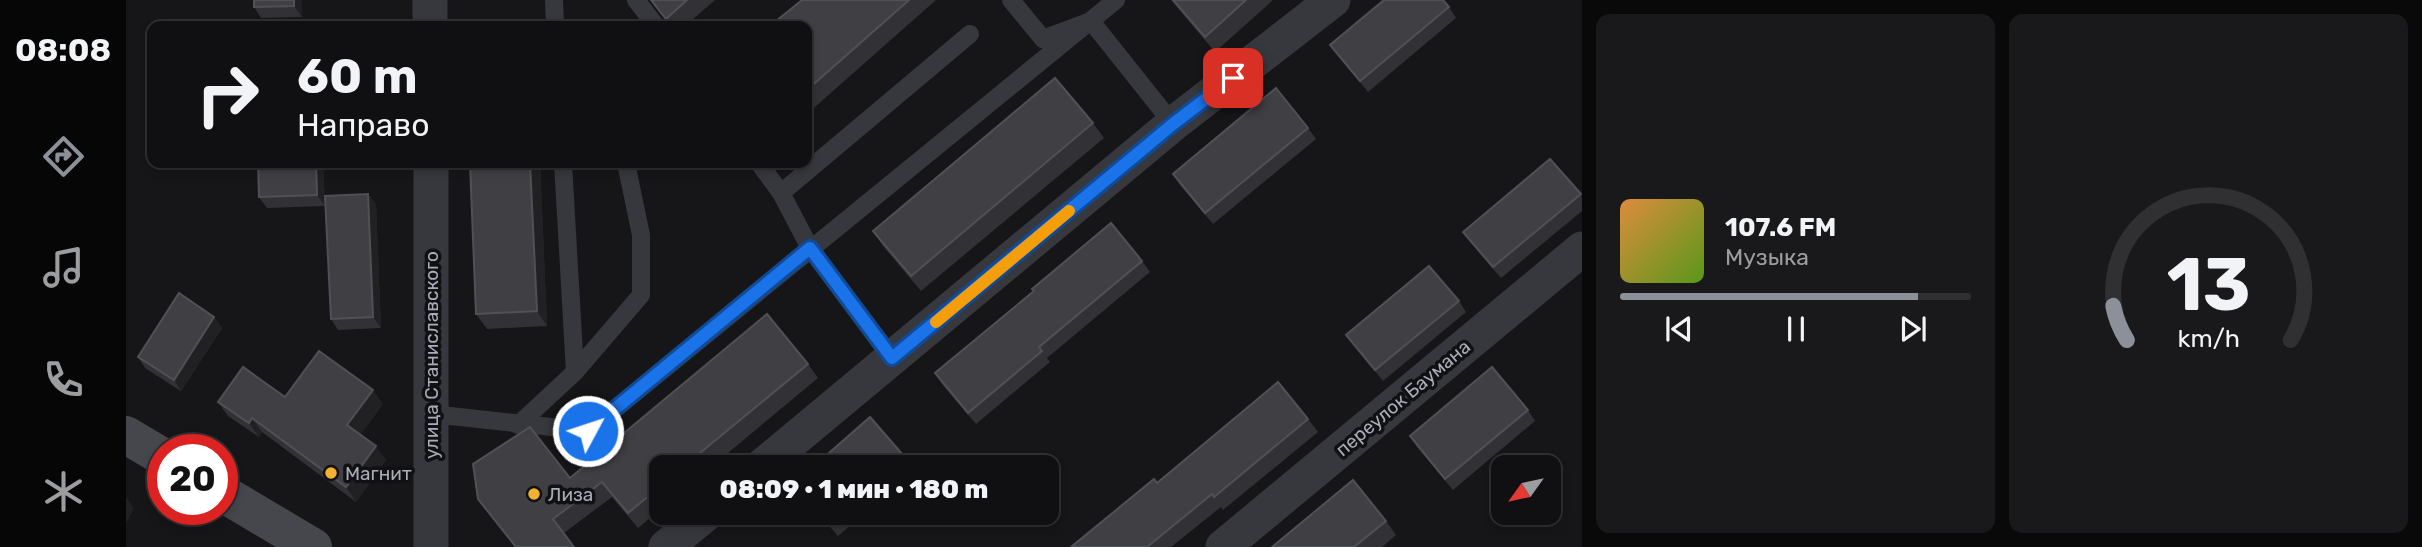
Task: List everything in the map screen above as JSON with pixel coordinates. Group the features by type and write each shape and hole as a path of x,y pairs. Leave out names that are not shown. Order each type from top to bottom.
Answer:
{"main road":[{"path":"126,435 147,447"},
{"path":"238,502 313,547"}],"street":[{"path":"430,0 430,21"},
{"path":"775,455 1173,124 1333,0"},
{"name":"улица Станиславского","path":"431,168 431,547"},
{"name":"переулок Баумана","path":"1223,547 1582,249"},
{"path":"666,547 693,525"}],"lane":[{"path":"554,0 555,21"},
{"path":"636,0 652,21"},
{"path":"1011,0 1043,39 1091,21"},
{"path":"432,414 588,431 1116,0"},
{"path":"1091,21 1173,124"},
{"path":"812,167 970,34"},
{"path":"563,168 575,372"},
{"path":"518,425 575,372 641,295 641,235 627,168"},
{"path":"763,168 781,193 810,248 892,358"},
{"path":"781,193 811,168"}],"building":[{"path":"254,0 294,0 294,6 254,7"},
{"path":"651,0 687,0 666,19"},
{"path":"802,0 909,0 812,86 812,21 776,21"},
{"path":"1173,0 1246,0 1205,37"},
{"path":"1384,0 1443,0 1449,7 1360,81 1330,45"},
{"path":"1055,78 1093,123 911,276 873,231"},
{"path":"1276,88 1308,128 1205,213 1173,174"},
{"path":"1550,159 1581,194 1493,267 1463,232"},
{"path":"258,168 316,168 317,195 259,197"},
{"path":"470,168 530,168 537,311 476,314"},
{"path":"368,194 373,317 331,319 325,196"},
{"path":"1111,223 1142,261 1039,347 1042,351 968,413 935,373"},
{"path":"1429,266 1459,301 1375,370 1346,335"},
{"path":"179,293 214,317 174,380 138,357"},
{"path":"767,314 808,364 698,455 649,455 649,496 628,513 602,482 553,519 574,547 516,547 478,499 473,464 530,427 570,478"},
{"path":"319,351 373,390 347,425 376,446 346,487 252,418 249,423 218,402 243,367 285,397"},
{"path":"1492,367 1528,410 1445,479 1410,436"},
{"path":"1278,382 1308,419 1214,497 1212,494 1147,547 1071,547 1154,479 1157,483"},
{"path":"870,417 903,455 827,455"},
{"path":"1353,480 1386,521 1354,547 1272,547"}],"slow traffic":[{"path":"936,322 1069,211"}],"place":[{"name":"Магнит","path":"331,473"},
{"name":"Лиза","path":"534,494"}],"route":[{"path":"588,431 810,248 892,358 1173,124 1233,78"}]}
